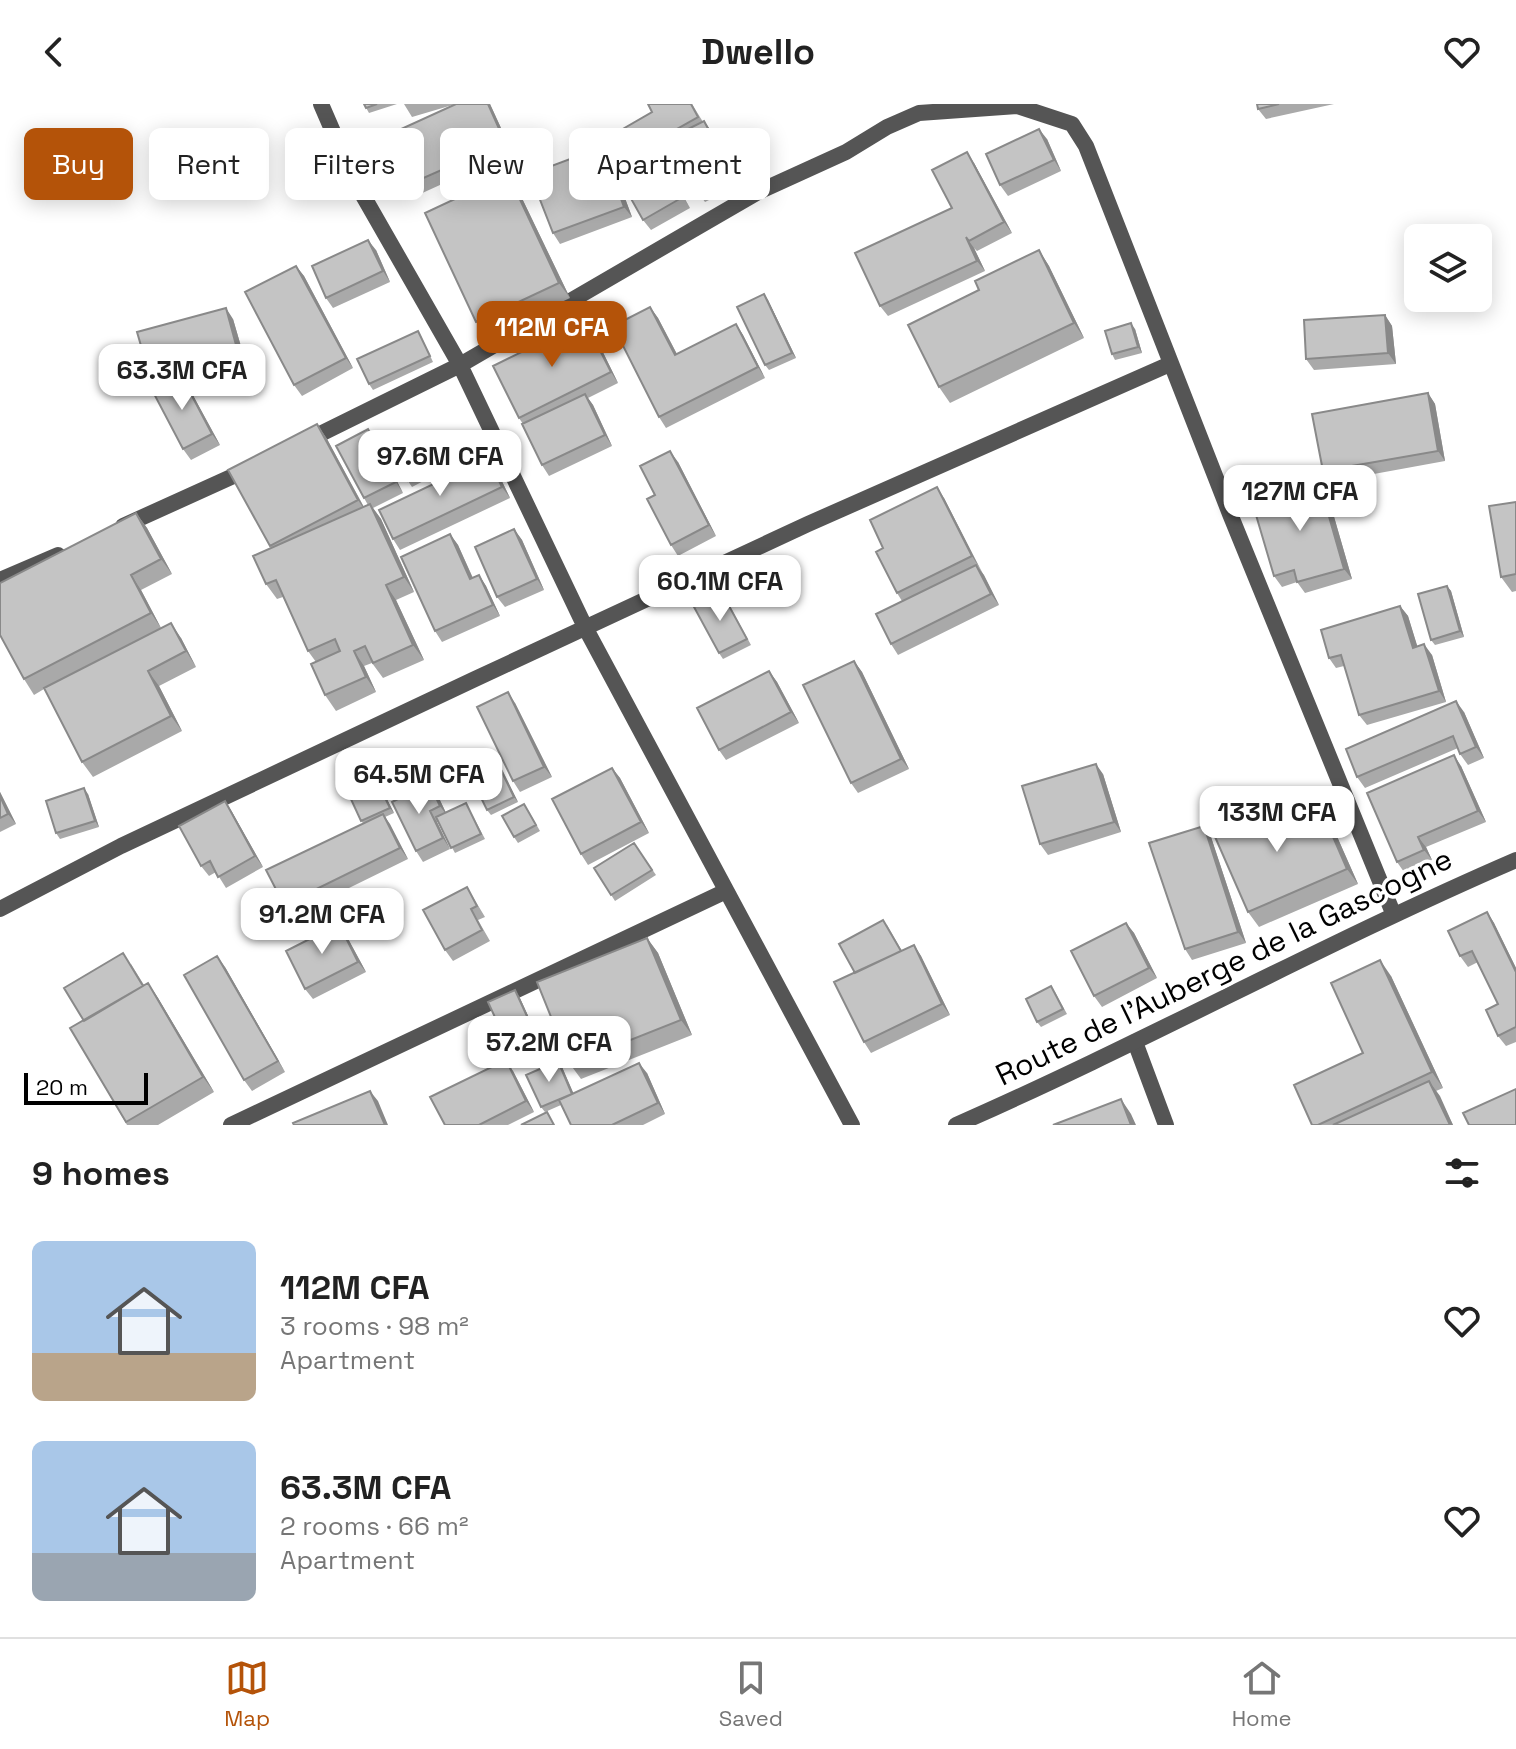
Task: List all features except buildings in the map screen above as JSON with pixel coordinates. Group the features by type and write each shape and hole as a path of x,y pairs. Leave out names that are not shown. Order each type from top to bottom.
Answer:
{"street":[{"path":"321,104 353,178 460,365 586,629 724,892 852,1125"},
{"path":"114,530 275,456 460,365 758,192 846,152 887,127 919,113 1017,106 1072,124 1086,146 1170,364 1393,913"},
{"path":"0,909 121,846 808,524 1170,364"},
{"path":"0,580 71,549"},
{"name":"Route de l'Auberge de la Gascogne","path":"956,1125 1135,1042 1393,913 1516,860"},
{"path":"231,1125 724,892"},
{"path":"1135,1042 1166,1125"}]}
